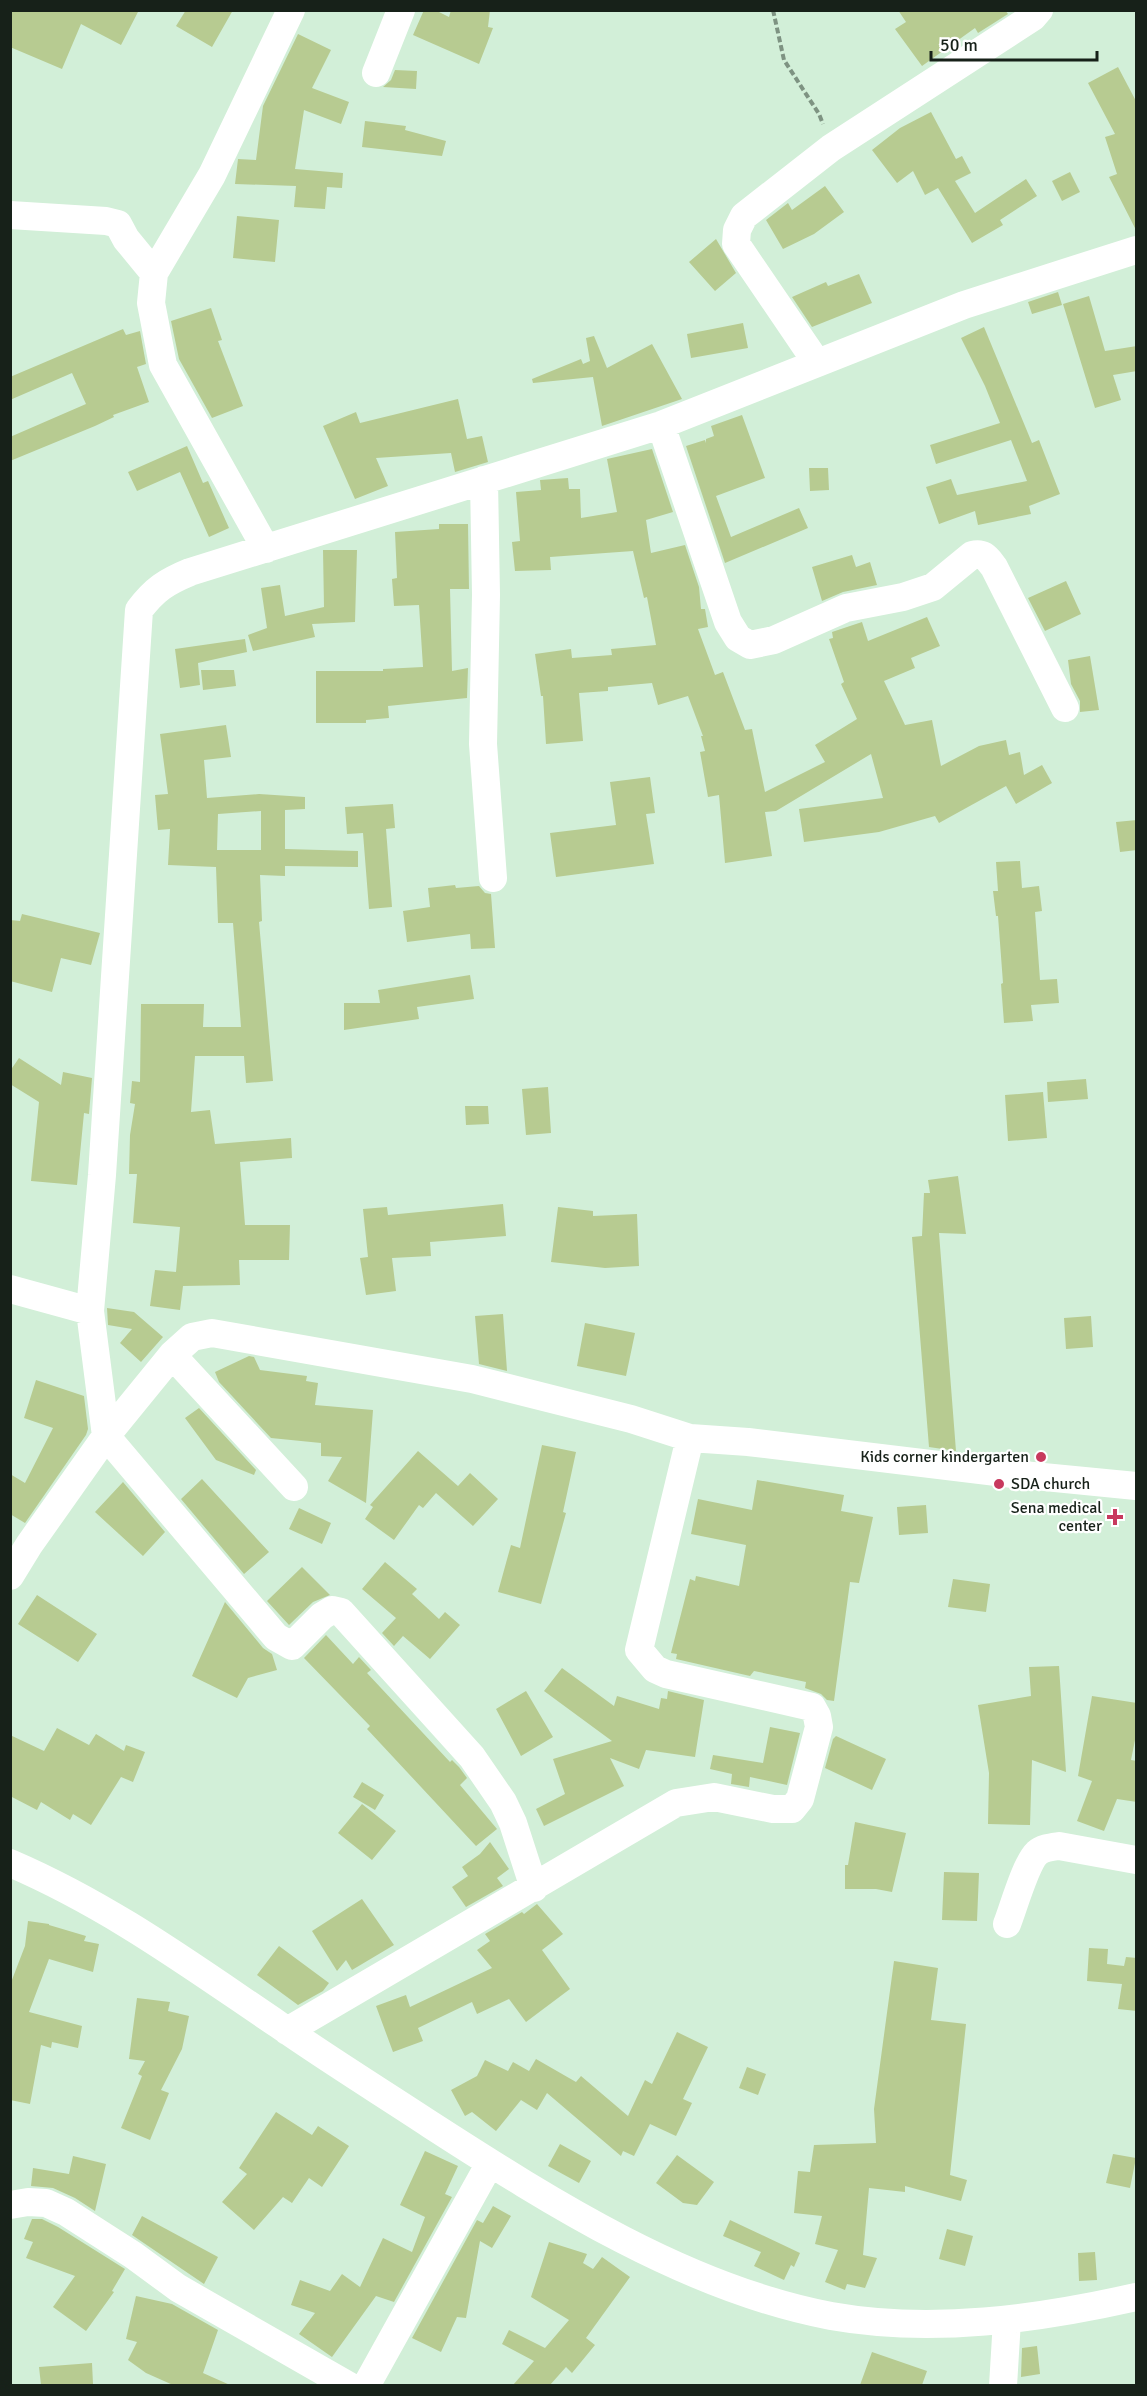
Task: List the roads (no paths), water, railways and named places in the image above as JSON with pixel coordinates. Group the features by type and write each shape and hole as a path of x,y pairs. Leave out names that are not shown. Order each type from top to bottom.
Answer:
{"street":[{"path":"266,549 163,365 151,303 154,273 212,175 291,10"},
{"path":"376,73 401,10"},
{"path":"817,363 736,244 737,230 744,216 831,148 1033,17 1039,10"},
{"path":"10,215 106,221 118,224 126,239 154,273"},
{"path":"534,1888 513,1822 503,1802 472,1757 341,1612 332,1610 322,1616 292,1646 276,1637 106,1436 90,1311 102,1175 139,610 150,595 166,582 661,425 964,305 1137,250"},
{"path":"661,425 724,612 738,638 750,645 774,640 846,608 903,597 933,587 972,555 985,555 994,567 1065,708"},
{"path":"484,480 486,595 483,744 493,878"},
{"path":"10,1290 90,1311"},
{"path":"10,1576 29,1545 106,1436 172,1355 192,1337 212,1333 472,1379 631,1419 690,1438 747,1442 1013,1474 1137,1486"},
{"path":"172,1355 294,1487"},
{"path":"287,2031 676,1803 714,1797 773,1809 792,1809 800,1799 819,1727 812,1707 666,1674 655,1669 639,1650 690,1438"},
{"path":"1007,1924 1028,1869 1036,1854 1042,1851 1059,1846 1137,1860"},
{"path":"10,1863 83,1897 136,1927 287,2031 490,2163 618,2238 769,2301 833,2316 910,2325 1007,2320 1137,2297"},
{"path":"366,2385 490,2163"},
{"path":"10,2205 28,2202 46,2203 66,2212 133,2255 178,2288 349,2385"},
{"path":"1003,2385 1007,2320"}],"place":[{"name":"Kids corner kindergarten","path":"1041,1457"},
{"name":"SDA church","path":"999,1484"},
{"name":"Sena medical center","path":"1115,1517"}]}
